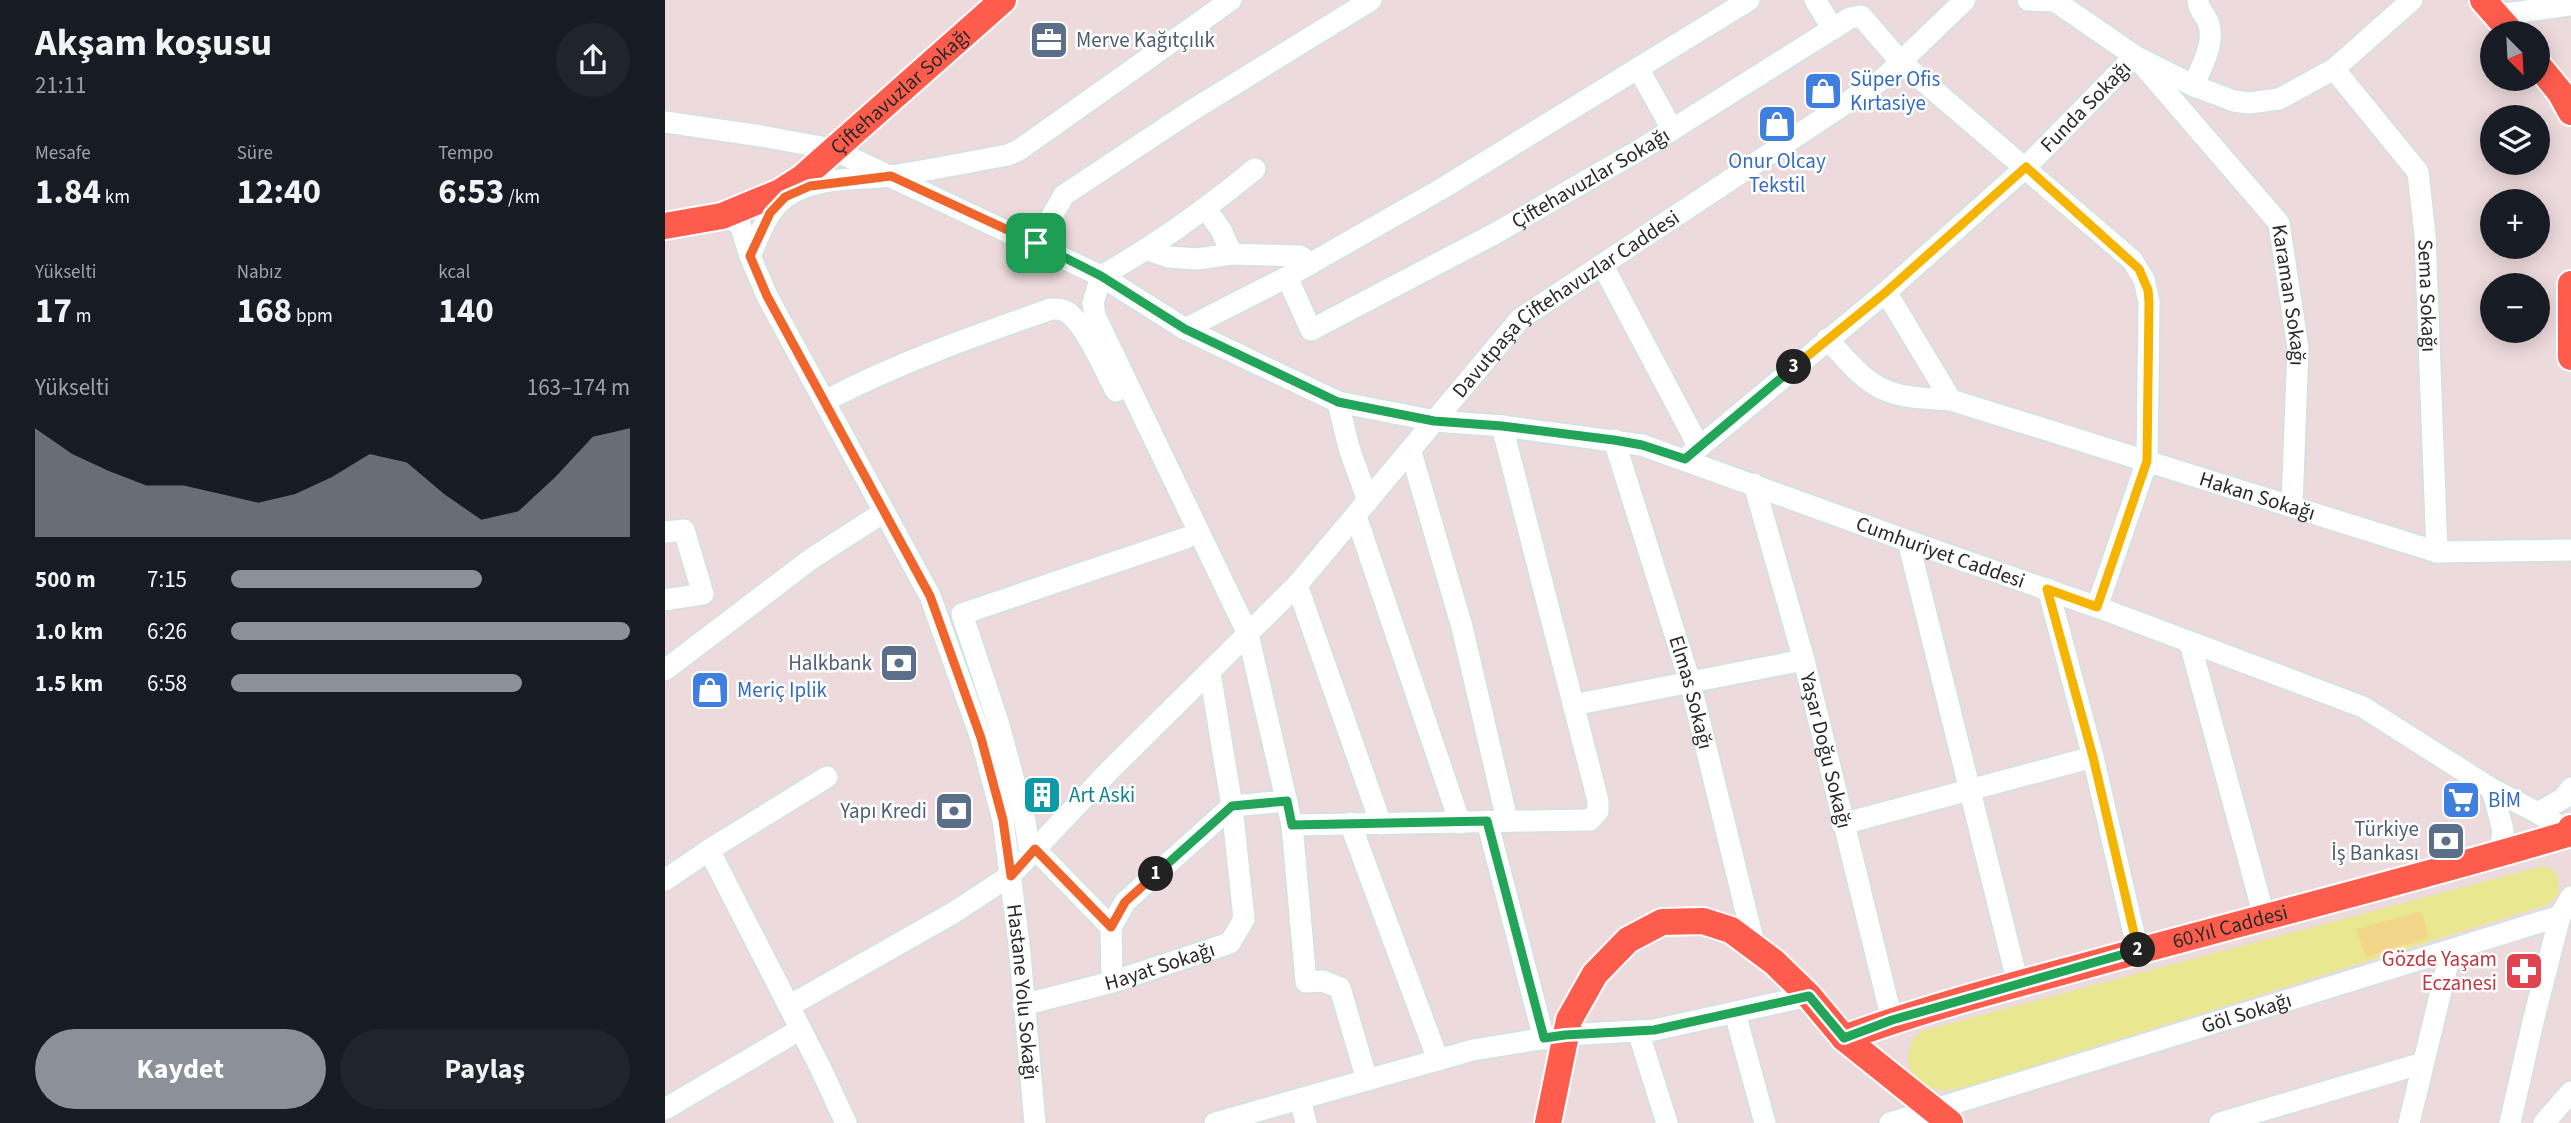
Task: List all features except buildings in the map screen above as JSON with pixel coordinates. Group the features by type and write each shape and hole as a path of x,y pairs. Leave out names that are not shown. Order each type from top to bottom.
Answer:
{"main road":[{"name":"Çiftehavuzlar Sokağı","path":"665,226 722,216 780,192 824,165 1003,0"},
{"path":"2550,80 2567,102"},
{"path":"2571,284 2571,357"},
{"path":"2571,828 2571,833"},
{"name":"60.Yıl Caddesi","path":"1844,1038 1892,1020 2018,984 2571,833"},
{"path":"1548,1123 1555,1037 1569,1020 1595,974 1628,940 1662,922 1703,921 1731,930 1774,962 1809,996 1844,1038 1941,1116"},
{"path":"1892,1020 1884,1056 1892,1075"}],"street":[{"path":"665,122 824,165 891,176 1008,155 1019,150 1231,0"},
{"path":"1036,243 1064,195 1191,111 1371,0"},
{"path":"1185,329 1287,277 1443,188 1749,0"},
{"path":"1815,0 1833,29"},
{"name":"Davutpaşa Çiftehavuzlar Caddesi","path":"789,1006 953,913 1011,876 1108,772 1297,585 1520,319 1884,78 1965,0"},
{"path":"2028,0 2055,1 2134,56 2194,86 2234,102 2265,102 2287,95 2334,69 2412,0"},
{"path":"2194,86 2210,42 2209,25 2198,9 2199,0"},
{"path":"2498,16 2571,5"},
{"name":"Çiftehavuzlar Sokağı","path":"1287,277 1311,330 1494,234 1672,129 1850,18 1861,16 1902,62"},
{"name":"Funda Sokağı","path":"1692,453 1886,292 2026,167 2134,56"},
{"name":"Karaman Sokağı","path":"2134,56 2279,223 2298,348 2292,505"},
{"path":"1902,62 2132,260 2144,279 2149,302 2147,461 2097,607"},
{"path":"1638,68 1672,129"},
{"name":"Sema Sokağı","path":"2334,69 2418,172 2425,235 2437,552"},
{"path":"750,256 770,213 824,165"},
{"name":"Cumhuriyet Caddesi","path":"824,165 891,176 1036,243 1101,276 1185,329 1338,402 1434,421 1502,426 1692,453 1754,484 2097,607 2363,707 2492,789 2571,833"},
{"path":"1255,169 1206,209 1148,250 1101,276 1093,303 1095,316 1248,635 1292,825 1306,982 1323,981 1340,988 1367,1080"},
{"path":"1206,209 1221,230 1231,254"},
{"name":"Hastane Yolu Sokağı","path":"722,216 740,224 767,296 930,596 981,738 1003,820 1011,876 1035,1123"},
{"path":"1148,250 1169,257 1197,260 1231,254 1300,256 1310,264"},
{"path":"1603,266 1692,453"},
{"path":"1886,292 1951,400"},
{"path":"825,401 865,380 940,348 1051,309 1062,309 1074,318 1120,398"},
{"name":"Hakan Sokağı","path":"1827,339 1865,378 1883,390 1909,396 1951,400 2437,552 2571,550"},
{"path":"1338,402 1362,508 1460,823"},
{"path":"1292,825 1590,820 1598,811 1598,801 1502,426"},
{"name":"Elmas Sokağı","path":"1614,440 1690,682 1755,948"},
{"path":"1411,452 1462,627 1497,820 1555,1037"},
{"name":"Yaşar Doğu Sokağı","path":"1754,484 1804,660 1892,1020"},
{"path":"665,670 811,558 884,512"},
{"path":"665,532 684,530 703,594 665,600"},
{"path":"1111,927 1033,852 998,722 962,614 1186,538"},
{"path":"1908,541 2018,984"},
{"path":"1297,585 1381,824"},
{"path":"2047,589 2093,757 2138,951"},
{"path":"2189,643 2264,916"},
{"path":"1573,705 1804,660"},
{"name":"Hayat Sokağı","path":"1023,1005 1112,982 1230,943 1244,919 1232,806 1210,673"},
{"path":"1842,824 2093,757"},
{"path":"665,880 827,777"},
{"path":"2538,813 2564,798 2571,788"},
{"path":"2492,789 2503,830 2500,854"},
{"path":"1112,982 1111,927 1125,902 1232,806 1287,801"},
{"path":"1350,823 1439,1060"},
{"path":"709,850 846,1123"},
{"path":"2510,1123 2560,916 2571,897"},
{"name":"Göl Sokağı","path":"1899,1122 1941,1116 2560,916"},
{"path":"2409,1123 2451,950"},
{"path":"1215,1123 1473,1050 1555,1037 1654,1030 1809,996"},
{"path":"1735,1013 1765,1123"},
{"path":"665,1109 801,1029"},
{"path":"1638,1031 1667,1123"},
{"path":"2220,1123 2423,1063"},
{"path":"2544,1123 2571,1091"},
{"path":"1300,1099 1306,1123"}],"shaded area":[{"path":"2543,866 2554,870 2558,878 2559,894 2549,904 1970,1086 1948,1090 1931,1088 1918,1082 1910,1068 1908,1060 1911,1043 1922,1031"},
{"path":"2421,911 2429,938 2366,957 2356,929"}],"place":[{"name":"Merve Kağıtçılık","path":"1049,40"},
{"name":"Süper Ofis Kırtasiye","path":"1823,91"},
{"name":"Onur Olcay Tekstil","path":"1777,124"},
{"name":"Halkbank","path":"899,663"},
{"name":"Meriç Iplik","path":"710,690"},
{"name":"Art Aski","path":"1042,795"},
{"name":"BİM","path":"2461,800"},
{"name":"Yapı Kredi","path":"954,811"},
{"name":"Türkiye İş Bankası","path":"2446,841"},
{"name":"Gözde Yaşam Eczanesi","path":"2524,971"}],"route":[{"path":"2026,167 2132,260 2148,290 2147,461 2097,607 2047,589 2093,757 2138,951 1892,1020 1844,1038 1809,996 1654,1030 1544,1038 1487,821 1292,825 1287,801 1232,806 1125,902 1111,927 1035,849 1011,876 1003,820 981,738 930,596 767,296 750,256 770,213 785,197 824,183 891,176 1036,243 1101,276 1185,329 1338,402 1434,421 1502,426 1614,440 1642,445 1685,459 1886,292 2026,167"}]}
